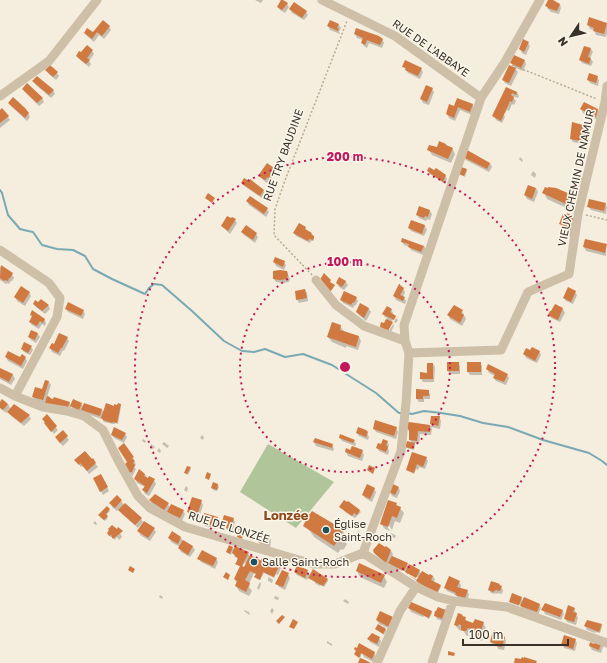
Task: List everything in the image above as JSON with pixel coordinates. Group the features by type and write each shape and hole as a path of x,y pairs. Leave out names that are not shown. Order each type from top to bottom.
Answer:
{"street":[{"path":"0,96 49,61 97,0"},
{"name":"RUE DE L'ABBAYE","path":"322,0 395,36 481,98"},
{"path":"540,0 505,62 481,98 404,324 405,341 409,353 401,451 363,553 416,587 438,597 452,601 507,607 607,643"},
{"name":"VIEUX CHEMIN DE NAMUR","path":"409,353 501,350 528,292 569,274 578,214 605,102 607,86"},
{"path":"0,250 49,283 60,298 58,317 15,396"},
{"path":"316,280 336,305 364,326 405,341"},
{"name":"RUE DE LONZÉE","path":"0,388 43,408 67,411 84,416 103,430 138,496 150,508 185,528 313,564 335,564 363,553"},
{"path":"377,663 400,611 416,587"},
{"path":"432,663 452,601"}],"path":[{"name":"RUE TRY BAUDINE","path":"316,280 274,235 275,209 350,14"},
{"path":"505,62 605,102"},
{"path":"578,214 607,220"}],"green space":[{"path":"268,444 334,482 296,528 240,492"}],"building":[{"path":"281,0 288,3 282,10 277,7"},
{"path":"548,0 553,0 560,4 557,11 545,6"},
{"path":"294,2 307,11 302,18 289,9"},
{"path":"589,17 607,23 604,34 593,31 594,28 587,25"},
{"path":"103,20 110,26 102,36 97,32 92,39 84,33 87,28 93,32"},
{"path":"330,20 339,24 337,28 339,29 338,31 327,26"},
{"path":"356,28 379,36 383,39 380,45 367,40 365,45 361,43 363,38 354,34"},
{"path":"523,39 529,42 524,52 519,49"},
{"path":"87,45 93,50 87,58 90,60 86,64 76,56 79,51 81,52"},
{"path":"584,46 591,48 588,57 591,58 589,64 579,60"},
{"path":"514,55 525,60 521,68 510,63"},
{"path":"405,60 422,68 418,76 402,67"},
{"path":"50,65 58,72 53,77 45,70"},
{"path":"509,65 516,68 509,83 502,80"},
{"path":"589,73 598,76 596,83 587,80"},
{"path":"37,76 54,90 49,95 32,81"},
{"path":"27,83 43,98 37,103 22,89"},
{"path":"426,85 433,88 427,102 420,99"},
{"path":"506,87 517,92 516,95 512,93 511,95 514,97 512,102 510,101 501,121 492,116"},
{"path":"13,97 29,113 25,118 8,103"},
{"path":"457,98 473,104 470,112 458,107 454,118 446,114 449,104 454,106"},
{"path":"584,102 598,109 596,117 580,109"},
{"path":"2,108 9,116 0,123 0,110"},
{"path":"572,122 583,125 580,141 570,139"},
{"path":"439,141 453,148 448,159 427,150 429,145 437,147"},
{"path":"467,150 490,163 487,169 463,157"},
{"path":"267,163 274,168 270,173 269,178 268,177 265,180 258,176"},
{"path":"429,167 434,170 436,168 446,175 443,182 427,171"},
{"path":"461,167 467,169 464,176 459,174"},
{"path":"577,176 582,178 580,185 576,183"},
{"path":"244,178 249,181 250,179 264,190 260,196 241,183"},
{"path":"528,185 536,188 532,199 524,195"},
{"path":"545,187 556,188 570,194 566,204 542,193"},
{"path":"208,193 215,198 212,203 205,198"},
{"path":"250,196 268,208 264,214 246,201"},
{"path":"589,199 606,203 604,211 587,207"},
{"path":"419,206 430,210 428,217 425,216 424,218 416,215"},
{"path":"567,213 574,218 569,234 561,230 562,225 559,224 563,214 566,216"},
{"path":"227,216 236,219 228,231 221,226"},
{"path":"411,220 425,225 422,234 408,228"},
{"path":"299,223 312,233 311,234 314,236 313,240 309,239 308,241 293,233"},
{"path":"246,225 257,233 253,240 241,232"},
{"path":"402,238 424,246 421,252 408,247 409,244 401,242"},
{"path":"585,239 607,244 605,253 583,247"},
{"path":"275,257 285,261 283,267 273,262"},
{"path":"1,265 13,273 8,281 4,281 0,278"},
{"path":"273,271 287,271 287,279 273,279"},
{"path":"324,273 331,280 330,282 335,285 331,291 319,281"},
{"path":"339,277 346,281 342,287 336,283"},
{"path":"399,284 404,288 400,295 405,297 403,301 393,296"},
{"path":"21,286 30,292 23,303 14,297"},
{"path":"568,287 576,291 571,302 563,298"},
{"path":"305,289 307,298 296,300 295,291"},
{"path":"344,291 357,297 351,305 340,300"},
{"path":"41,299 49,305 42,311 33,304 35,300 38,302"},
{"path":"68,302 84,310 81,316 65,309"},
{"path":"360,303 369,308 364,318 356,312"},
{"path":"555,304 563,308 558,320 548,315"},
{"path":"454,305 463,310 461,313 464,315 460,323 447,315"},
{"path":"387,306 392,309 390,312 396,316 394,320 382,314"},
{"path":"32,310 45,319 43,323 40,321 37,326 29,322 32,316 30,315"},
{"path":"386,319 393,322 388,331 380,327 381,322 384,323"},
{"path":"332,322 341,325 340,330 359,336 356,347 327,337"},
{"path":"31,330 38,333 35,340 28,337"},
{"path":"59,333 68,337 58,353 49,348 52,343 54,344"},
{"path":"24,342 32,346 28,353 21,349"},
{"path":"532,347 540,351 535,361 523,354 526,348 530,350"},
{"path":"8,351 20,357 22,354 26,357 21,366 5,357"},
{"path":"447,362 459,362 459,371 447,371"},
{"path":"467,362 481,362 481,372 467,372"},
{"path":"427,363 433,363 433,379 420,379 420,372 427,373"},
{"path":"488,364 508,374 504,382 493,378 495,374 486,369"},
{"path":"0,368 13,374 9,382 0,377"},
{"path":"45,380 49,381 43,400 32,397 35,387 42,389"},
{"path":"416,389 429,390 429,396 423,396 423,399 416,399"},
{"path":"47,396 53,399 54,397 70,402 67,409 45,404"},
{"path":"2,399 8,404 3,410 0,408 0,402"},
{"path":"73,399 82,403 79,410 70,406"},
{"path":"84,403 102,409 100,416 81,410"},
{"path":"106,403 114,406 114,404 121,404 117,423 112,423 101,418"},
{"path":"14,404 30,415 21,423 7,412"},
{"path":"47,414 57,426 51,432 42,419"},
{"path":"431,416 440,416 438,426 430,424"},
{"path":"375,420 397,427 394,436 373,429"},
{"path":"409,422 430,425 430,432 418,431 417,441 409,440 409,430 407,429"},
{"path":"114,427 126,433 122,440 111,435"},
{"path":"358,427 368,432 366,437 356,433"},
{"path":"63,430 68,436 60,443 55,437"},
{"path":"340,434 355,440 353,443 339,438"},
{"path":"315,438 333,444 332,448 313,442"},
{"path":"383,439 388,441 386,445 388,447 386,452 376,448 378,443 381,444"},
{"path":"407,441 415,443 413,449 405,447"},
{"path":"124,443 134,457 132,458 135,461 133,463 135,465 132,472 129,473 125,464 127,462 118,448"},
{"path":"352,446 363,450 360,458 345,452 346,448 350,450"},
{"path":"85,451 96,463 87,471 80,463 79,465 74,460"},
{"path":"412,452 427,457 423,467 417,464 414,473 406,470"},
{"path":"369,465 375,468 373,474 367,470"},
{"path":"187,466 191,467 187,474 184,473"},
{"path":"139,469 145,474 144,476 148,478 149,476 155,479 147,493 142,490 145,486 134,479"},
{"path":"207,472 211,474 209,480 205,478"},
{"path":"101,474 108,487 100,492 93,478"},
{"path":"213,482 218,484 217,490 211,488"},
{"path":"367,484 375,488 370,499 362,495"},
{"path":"393,484 399,487 395,495 389,492"},
{"path":"155,494 169,503 164,510 149,500"},
{"path":"117,495 122,500 115,508 109,503"},
{"path":"192,497 202,500 197,516 187,512"},
{"path":"344,500 347,502 348,501 360,510 357,515 354,513 352,516 339,507"},
{"path":"388,500 397,503 396,505 401,507 397,518 392,516 388,527 380,524"},
{"path":"125,503 142,518 135,525 118,510"},
{"path":"171,504 184,510 180,518 167,512"},
{"path":"107,506 110,509 106,514 108,516 104,520 98,515"},
{"name":"Église Saint-Roch","path":"312,511 344,530 341,534 343,536 340,542 337,542 334,546 303,526 305,522 303,518 305,514 310,514"},
{"path":"204,513 218,517 214,526 202,522"},
{"path":"224,515 234,518 231,529 221,525"},
{"path":"144,521 155,528 148,538 137,531"},
{"path":"112,525 123,531 113,539 111,536 112,535 109,536 107,533 109,530 108,529"},
{"path":"239,528 245,530 242,539 237,537"},
{"path":"172,531 181,537 178,544 168,538"},
{"path":"259,534 270,536 268,545 258,542"},
{"path":"183,540 193,546 188,555 178,548"},
{"path":"379,543 391,550 386,563 374,553 373,550"},
{"path":"229,545 233,547 230,554 226,552"},
{"path":"235,546 249,552 242,566 244,567 250,555 262,561 264,557 280,564 274,577 263,572 260,580 254,577 256,574 250,571 245,580 250,583 246,592 235,586 237,581 234,579 240,566 235,564 238,558 232,553"},
{"path":"202,550 217,558 213,566 197,559"},
{"path":"392,556 408,563 404,571 388,563"},
{"path":"359,563 385,575 381,583 356,571"},
{"path":"409,564 420,570 416,578 405,572"},
{"path":"297,565 308,570 305,578 294,572"},
{"path":"130,566 135,569 133,573 128,570"},
{"path":"313,569 328,579 323,586 308,578"},
{"path":"282,570 289,573 283,587 275,584"},
{"path":"422,571 433,576 431,580 441,585 437,593 416,581"},
{"path":"226,572 230,575 228,580 223,577"},
{"path":"449,576 460,581 457,587 468,590 465,598 455,595 456,593 444,588"},
{"path":"491,581 502,586 500,591 496,590 493,592 488,590"},
{"path":"512,593 522,597 519,605 509,602"},
{"path":"524,597 540,604 537,612 520,606"},
{"path":"411,602 432,611 429,618 408,608"},
{"path":"545,603 563,610 560,617 541,610"},
{"path":"568,605 575,608 573,612 577,613 574,622 564,619"},
{"path":"438,607 446,610 443,619 434,616"},
{"path":"380,611 393,617 389,627 376,620"},
{"path":"458,613 466,617 465,620 473,623 475,619 484,622 479,636 474,634 476,630 468,628 466,631 463,631 461,630 461,625 454,625"},
{"path":"282,615 285,617 279,624 276,621"},
{"path":"293,619 298,622 294,629 289,627"},
{"path":"587,620 602,624 599,632 584,626"},
{"path":"378,624 386,629 383,634 375,629"},
{"path":"493,630 503,633 503,636 505,637 502,647 495,646 496,644 490,642"},
{"path":"372,633 380,637 377,644 367,639"},
{"path":"564,635 576,639 573,649 561,645"},
{"path":"595,641 601,643 599,650 589,646 590,642 594,644"},
{"path":"359,643 375,652 372,659 361,653 359,658 354,654 356,651 354,649 355,647 357,648"},
{"path":"448,651 455,653 454,656 448,655"},
{"path":"522,657 537,661 536,663 514,663 515,658 521,659"},
{"path":"360,658 363,659 371,663 358,663"}],"waterway":[{"path":"0,190 8,215 20,229 33,232 42,245 57,249 73,250 85,256 93,269 145,294 154,284 162,285 224,341 242,351 254,352 265,349 285,357 303,354 332,365 376,393 399,413 402,413"},
{"path":"407,413 412,414 424,411 441,413 508,427 543,440 589,453 607,465"}],"place":[{"name":"Église Saint-Roch","path":"326,530"},
{"name":"Salle Saint-Roch","path":"254,562"}],"district":[{"name":"Lonzée","path":"286,515"}]}
